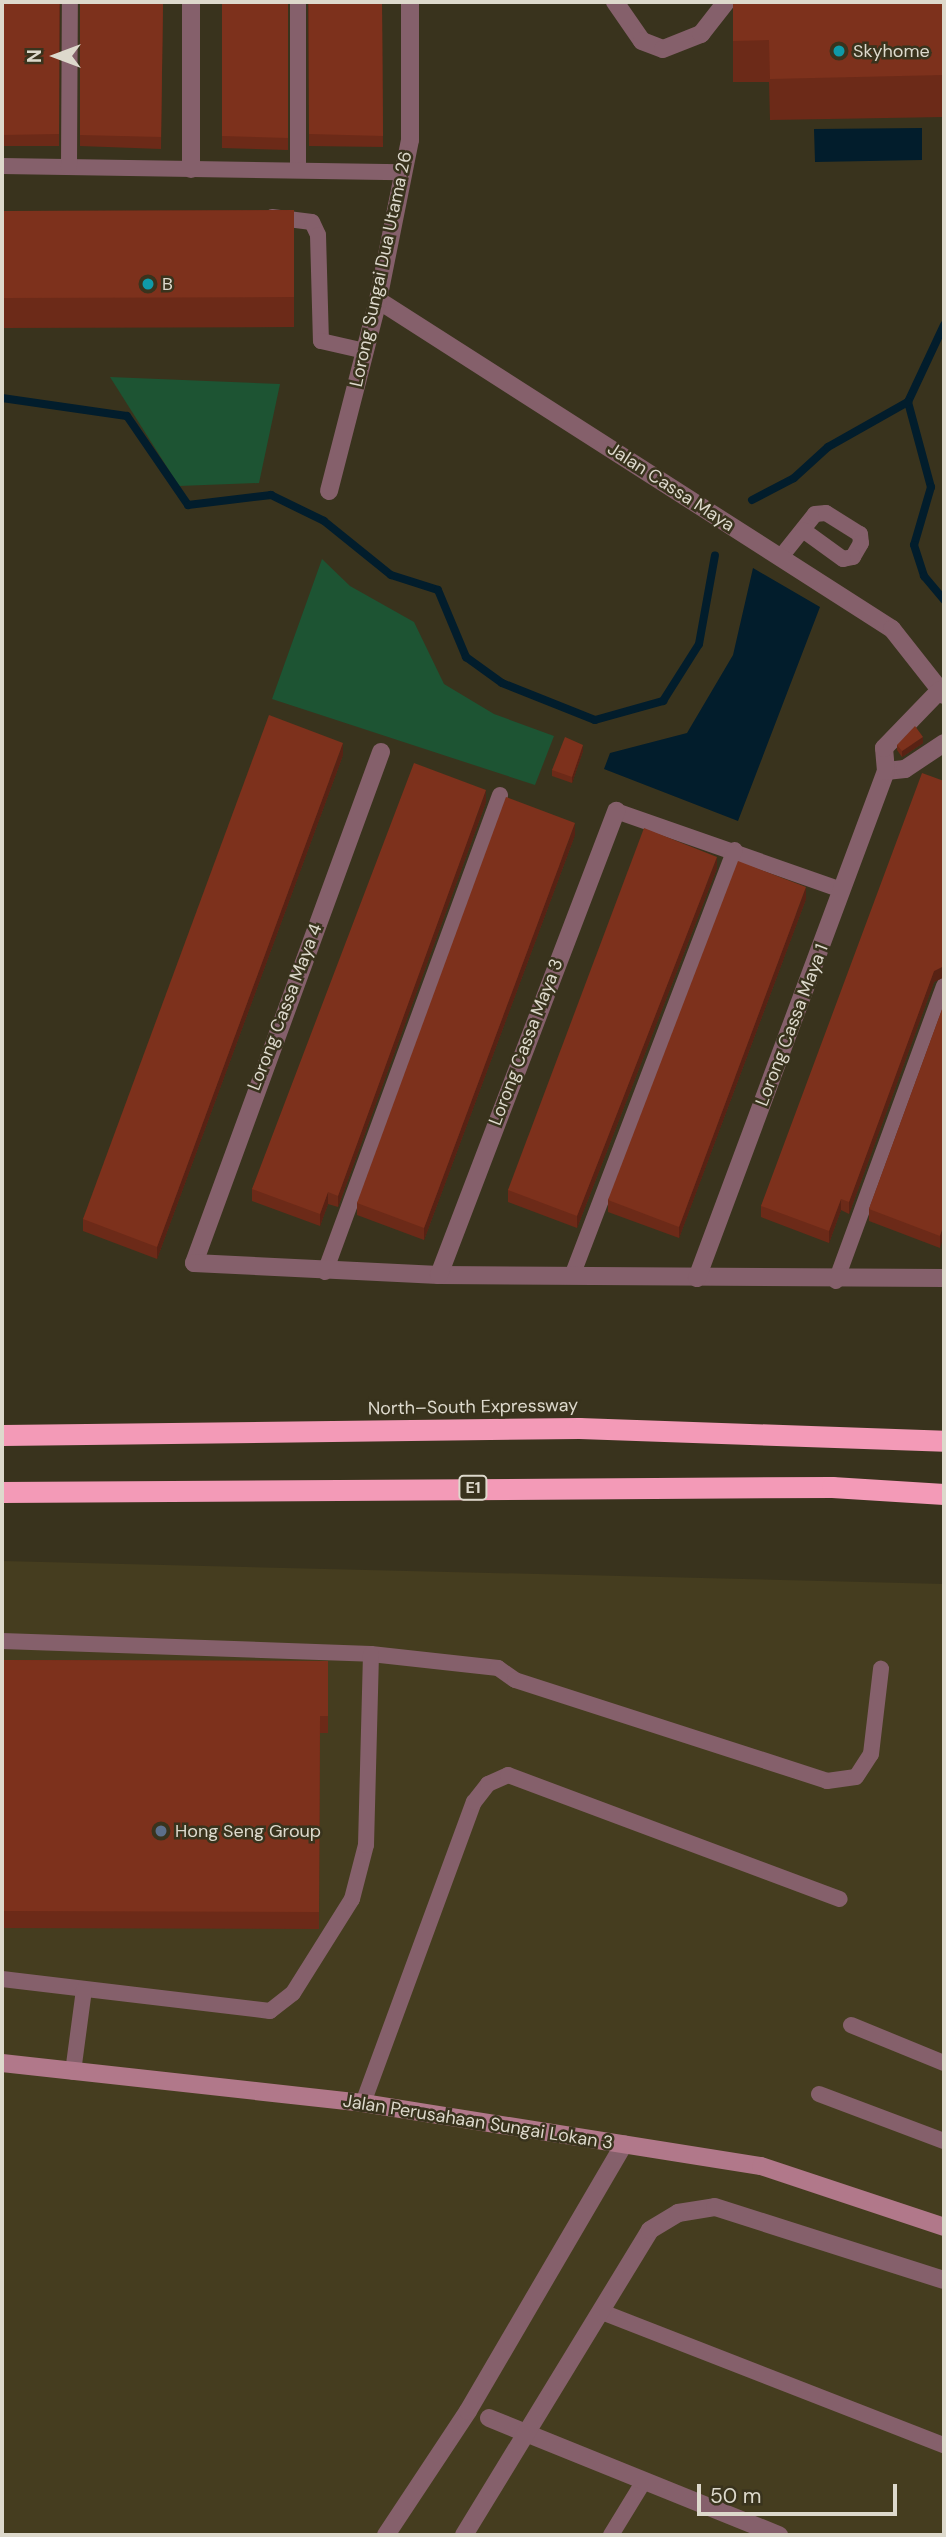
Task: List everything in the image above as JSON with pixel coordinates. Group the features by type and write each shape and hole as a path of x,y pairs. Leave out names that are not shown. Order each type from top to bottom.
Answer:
{"highway":[{"name":"North–South Expressway","path":"2,1435 579,1428 944,1441"},
{"name":"E1","path":"2,1492 832,1487 944,1494"}],"main road":[{"name":"Jalan Perusahaan Sungai Lokan 3","path":"2,2063 363,2104 761,2166 944,2227"}],"street":[{"path":"191,2 191,169"},
{"name":"Lorong Sungai Dua Utama 26","path":"329,491 378,300 410,139 410,2"},
{"path":"615,2 642,41 663,49 701,34 726,2"},
{"name":"Jalan Cassa Maya","path":"378,300 892,629 942,693"},
{"name":"Lorong Cassa Maya 1","path":"697,1278 886,771 884,748 942,693"},
{"path":"886,771 905,769 944,743"},
{"name":"Lorong Cassa Maya 4","path":"325,1272 194,1263 381,752"},
{"name":"Lorong Cassa Maya 3","path":"439,1275 616,811"},
{"path":"325,1272 836,1281 944,1279"},
{"path":"386,2535 468,2411 624,2144"},
{"path":"464,2535 529,2435 650,2230 678,2213 715,2207 944,2280"},
{"path":"489,2418 778,2535"}],"lane":[{"path":"69,167 70,2"},
{"path":"298,2 298,170"},
{"path":"2,166 402,172"},
{"path":"257,216 312,222 318,235 318,337 327,345 365,351"},
{"path":"780,558 803,530"},
{"path":"325,1272 500,795"},
{"path":"616,811 735,850 842,890"},
{"path":"572,1276 735,850"},
{"path":"836,1281 944,986"},
{"path":"2,1641 371,1654 498,1668 515,1680 827,1781 856,1777 871,1754 881,1669"},
{"path":"2,1979 270,2011 293,1993 352,1899 366,1845 371,1654"},
{"path":"363,2104 474,1802 488,1784 508,1775 840,1899"},
{"path":"74,2072 84,1990"},
{"path":"851,2025 944,2063"},
{"path":"819,2094 944,2141"},
{"path":"602,2312 944,2445"},
{"path":"468,2411 489,2418"},
{"path":"611,2535 644,2481"}],"shaded area":[{"path":"2,1561 944,1584 944,2535 2,2535"}],"green space":[{"path":"110,377 280,384 259,483 179,486"},
{"path":"322,559 350,586 414,622 444,684 494,714 554,736 535,785 272,699"}],"water":[{"path":"922,128 922,160 815,162 814,129"},
{"path":"753,568 820,607 738,821 604,769 610,753 687,733 733,655"}],"building":[{"path":"2,2 59,2 59,134 2,135"},
{"path":"80,2 163,2 161,137 80,135"},
{"path":"222,2 288,2 288,138 222,136"},
{"path":"309,2 382,2 383,136 309,134"},
{"name":"Skyhome","path":"733,2 944,2 944,75 770,79 769,40 733,41"},
{"name":"B","path":"294,210 294,297 2,298 2,211"},
{"path":"269,715 343,743 157,1247 83,1219"},
{"path":"915,726 923,737 902,751 897,745"},
{"path":"565,737 583,745 572,777 552,770"},
{"path":"414,763 486,790 338,1196 328,1192 320,1214 252,1189"},
{"path":"922,773 944,781 944,966 934,971 849,1202 841,1199 829,1231 761,1206"},
{"path":"506,797 575,823 424,1228 357,1203"},
{"path":"644,828 717,857 577,1216 508,1190"},
{"path":"738,861 806,887 679,1227 608,1200"},
{"path":"944,1004 944,1224 940,1236 869,1209"},
{"name":"Hong Seng Group","path":"2,1660 328,1661 328,1716 320,1716 319,1912 2,1911"}],"waterway":[{"path":"944,325 908,402 931,487 914,545 924,576 944,600"},
{"path":"2,398 127,416 188,505 271,495 324,521 391,575 438,590 466,657 502,683 595,720 663,701 699,644 715,555"},
{"path":"752,500 794,478 828,447 908,402"}],"place":[{"name":"Skyhome","path":"839,51"},
{"name":"B","path":"148,284"},
{"name":"Hong Seng Group","path":"161,1831"}]}
